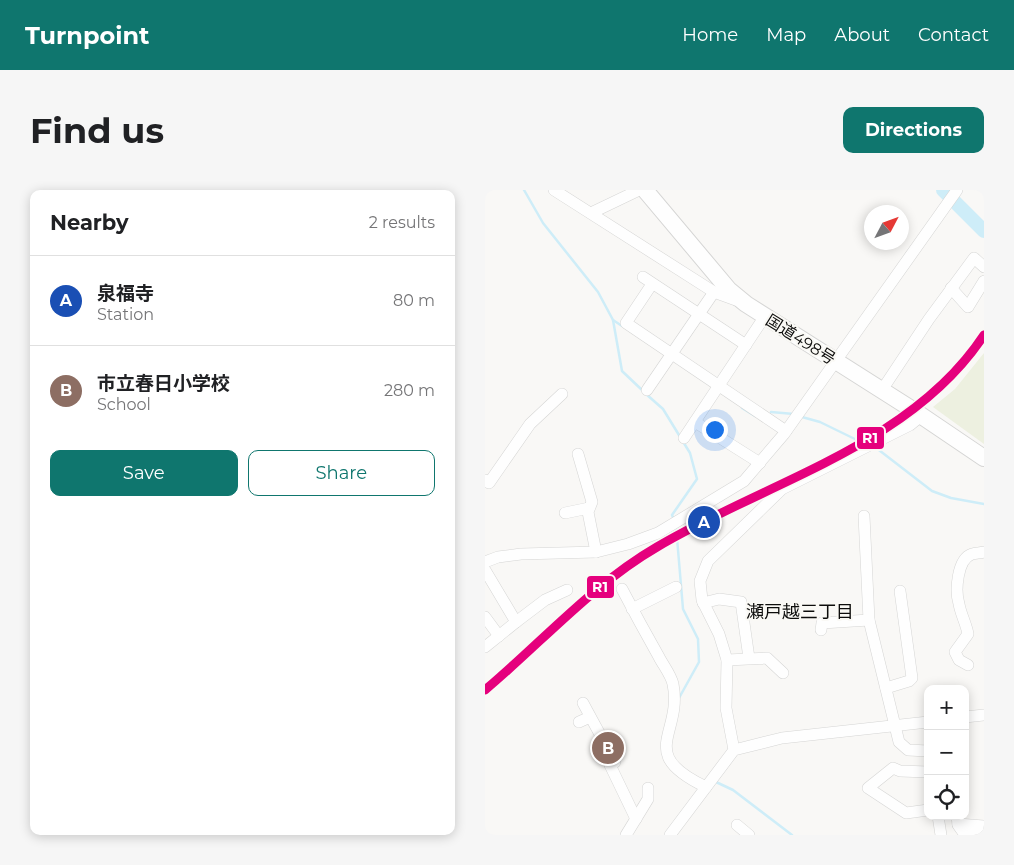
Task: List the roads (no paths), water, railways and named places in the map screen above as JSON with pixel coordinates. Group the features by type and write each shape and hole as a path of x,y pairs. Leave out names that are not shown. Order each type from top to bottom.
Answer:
{"highway":[{"name":"国道498号","path":"645,190 729,290 746,304 882,390 984,458"}],"street":[{"path":"554,190 713,292 746,304"},
{"path":"591,213 639,190"},
{"path":"485,562 498,557 521,554 596,552 628,544 675,524 744,481 787,431 957,190"},
{"path":"882,390 951,288 974,258 984,267"},
{"path":"747,345 647,281 625,323 787,431"},
{"path":"951,288 968,307 984,281"},
{"path":"647,390 713,292"},
{"path":"684,438 765,316"},
{"path":"485,480 489,483 530,424 562,394"},
{"path":"734,750 726,708 727,660 719,634 703,603 700,581 708,561 782,489 910,425 921,416"},
{"path":"695,422 760,463"},
{"path":"578,454 591,502 588,512 596,552"},
{"path":"565,513 589,508"},
{"path":"864,516 869,620 897,727 899,742 904,749 924,751"},
{"path":"968,664 959,660 955,652 968,634 966,621 958,604 958,576 963,563 972,554 984,552"},
{"path":"485,570 488,584 516,622"},
{"path":"632,609 676,587"},
{"path":"622,589 673,683 673,701 666,744 669,761 683,775 708,784"},
{"path":"485,647 545,600 567,590"},
{"path":"886,688 909,681 912,678 900,591"},
{"path":"703,603 719,600 741,602 749,658"},
{"path":"485,617 499,636"},
{"path":"822,622 869,620"},
{"path":"727,660 767,658 781,667"},
{"path":"583,703 615,762 610,765 609,770 619,794 636,819"},
{"path":"969,717 984,715"},
{"path":"579,722 590,717"},
{"path":"675,833 734,750 782,738 924,723"},
{"path":"924,772 905,772 893,768 868,788 905,813 924,811"},
{"path":"626,835 648,799 648,788"},
{"path":"939,820 941,835"},
{"path":"958,820 984,826"},
{"path":"958,820 963,832 984,834"}],"waterway":[{"path":"524,190 543,223 598,292 613,320 622,371 642,390"},
{"path":"943,190 984,231"},
{"path":"613,320 622,326"},
{"path":"646,394 663,409 690,453 697,479 672,515 674,520"},
{"path":"742,408 755,416"},
{"path":"771,412 794,414"},
{"path":"802,417 820,422 861,442"},
{"path":"875,447 932,491 951,498 984,504"},
{"path":"676,526 683,609 698,639 699,662 679,698"},
{"path":"716,782 733,790 792,835"}],"place":[{"name":"泉福寺","path":"704,522"},
{"name":"市立春日小学校","path":"608,748"}],"district":[{"name":"瀬戸越三丁目","path":"800,612"}]}
